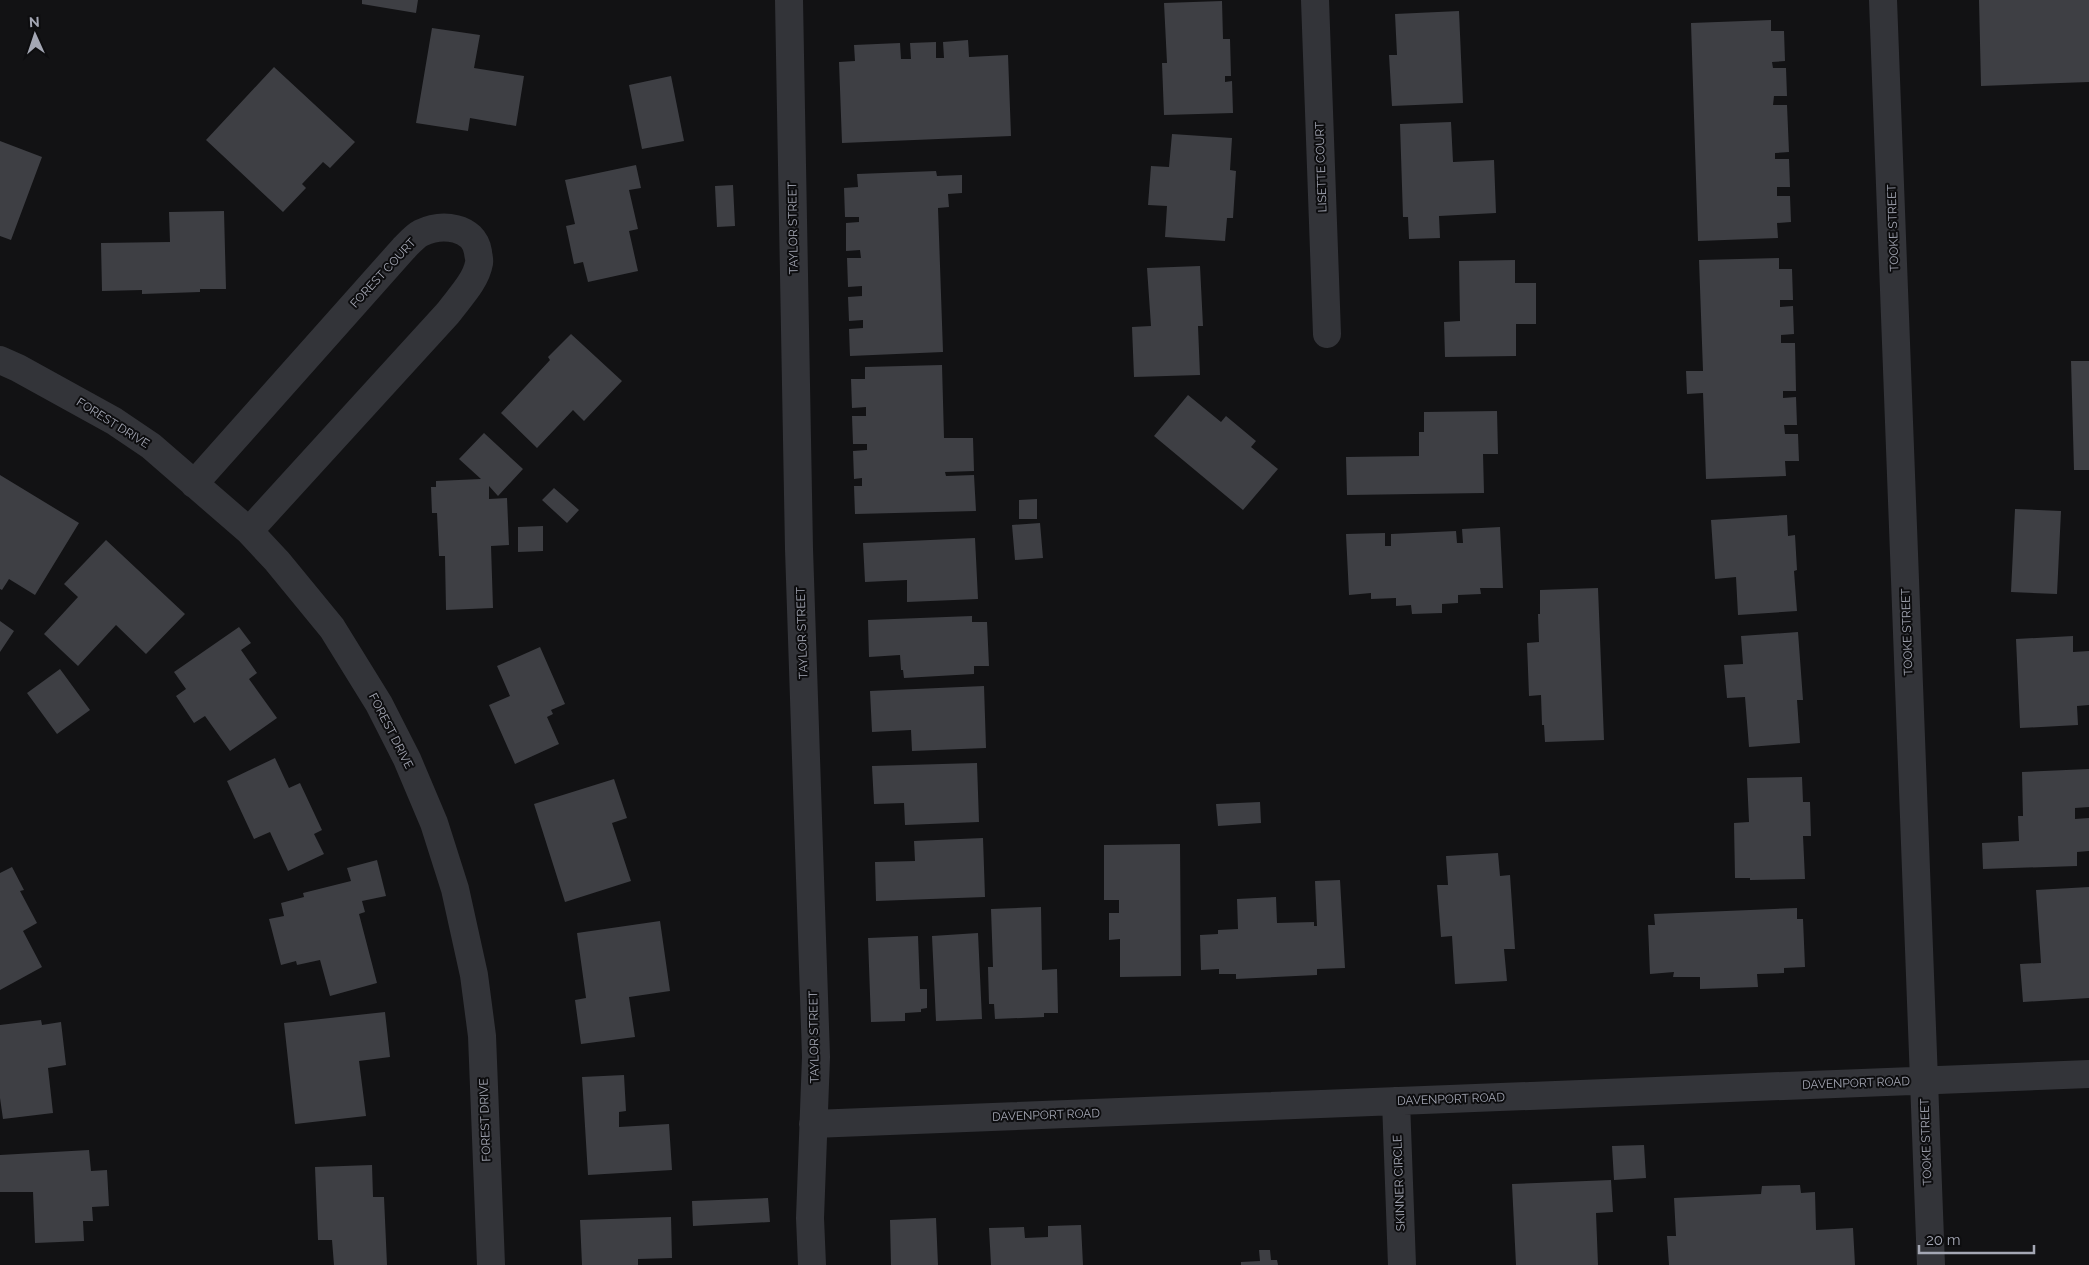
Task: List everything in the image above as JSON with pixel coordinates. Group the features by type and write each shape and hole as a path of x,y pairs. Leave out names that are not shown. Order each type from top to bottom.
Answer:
{"street":[{"name":"TAYLOR STREET","path":"789,0 799,549 816,1057 810,1218 812,1265"},
{"name":"LISETTE COURT","path":"1315,0 1327,334"},
{"name":"TOOKE STREET","path":"1883,0 1931,1265"},
{"name":"FOREST COURT","path":"194,484 404,248 420,233 440,228 460,229 471,236 477,247 480,262 473,279 448,313 249,531"},
{"name":"FOREST DRIVE","path":"0,360 114,421 151,446 249,531 278,561 332,628 379,704 407,759 434,823 456,889 474,975 482,1036 491,1265"},
{"name":"DAVENPORT ROAD","path":"813,1124 2089,1074"},
{"name":"SKINNER CIRCLE","path":"1396,1101 1402,1265"}],"building":[{"path":"362,0 418,0 416,13 362,4"},
{"path":"1979,0 2089,0 2089,82 1981,86"},
{"path":"1222,1 1223,39 1230,39 1231,76 1225,76 1225,82 1232,81 1233,113 1164,115 1162,63 1167,63 1164,3"},
{"path":"1459,11 1463,103 1392,106 1389,55 1397,55 1395,14"},
{"path":"1771,20 1771,31 1784,31 1785,61 1772,62 1773,68 1786,68 1787,96 1774,96 1773,105 1787,105 1789,152 1775,153 1775,159 1789,159 1790,187 1777,187 1777,196 1790,196 1791,222 1777,223 1778,238 1698,241 1691,23"},
{"path":"432,28 480,35 474,68 524,76 516,126 470,118 468,131 416,123"},
{"path":"968,40 969,57 1008,55 1011,136 842,143 839,62 855,61 854,45 900,43 901,59 911,59 910,43 936,42 936,58 944,58 943,42"},
{"path":"274,67 355,142 330,168 323,162 302,184 306,188 283,212 206,140"},
{"path":"671,76 684,141 642,149 629,85"},
{"path":"1451,122 1453,162 1494,160 1496,213 1439,216 1440,238 1409,239 1408,217 1403,217 1400,124"},
{"path":"1172,134 1232,138 1230,170 1236,171 1233,218 1227,218 1225,241 1165,237 1167,206 1148,205 1151,166 1169,167"},
{"path":"0,141 42,157 11,240 0,236"},
{"path":"636,165 641,188 629,190 638,229 629,231 638,271 588,282 583,262 574,264 566,226 575,224 565,180"},
{"path":"936,171 937,176 962,175 962,193 948,194 949,207 938,208 943,352 850,356 849,329 863,328 863,320 849,321 848,297 862,296 862,286 848,287 847,258 861,258 860,250 846,251 846,223 859,222 859,217 845,217 844,188 858,187 857,174"},
{"path":"733,185 735,226 717,227 715,186"},
{"path":"224,211 226,289 200,289 200,292 142,294 142,290 102,291 101,243 170,242 169,212"},
{"path":"1779,258 1779,269 1792,269 1793,300 1780,300 1780,307 1793,306 1794,334 1781,335 1781,343 1795,343 1796,391 1783,391 1783,398 1796,397 1797,425 1784,425 1785,434 1798,434 1799,461 1785,461 1786,476 1706,479 1703,393 1687,394 1686,371 1703,371 1699,260"},
{"path":"1515,260 1515,283 1536,283 1536,324 1516,324 1516,356 1445,357 1444,322 1460,321 1459,261"},
{"path":"1200,266 1203,326 1198,326 1200,375 1134,377 1132,327 1151,326 1147,268"},
{"path":"571,334 622,381 584,421 573,410 537,448 501,413 550,360 548,357"},
{"path":"2071,361 2089,361 2089,470 2074,470"},
{"path":"942,365 944,438 973,438 974,471 945,472 946,476 974,475 976,511 855,514 854,486 862,486 862,478 854,479 853,451 867,450 867,444 853,444 852,416 866,416 866,407 852,408 851,379 865,379 865,367"},
{"path":"1188,395 1221,422 1226,416 1256,441 1251,447 1278,469 1243,510 1154,436"},
{"path":"1497,411 1498,454 1483,454 1484,493 1347,495 1346,457 1419,456 1419,432 1424,432 1424,412"},
{"path":"484,433 523,469 498,496 489,486 489,499 507,498 509,545 491,546 493,608 446,610 445,556 439,556 437,513 432,513 431,487 436,487 436,481 481,479 459,459"},
{"path":"0,475 79,523 35,595 9,579 2,590 0,589"},
{"path":"554,488 579,510 567,523 542,500"},
{"path":"1037,499 1037,519 1019,519 1019,500"},
{"path":"2015,509 2061,511 2057,594 2011,592"},
{"path":"1787,515 1788,536 1795,535 1797,570 1794,571 1797,611 1738,615 1736,577 1715,579 1711,520"},
{"path":"1040,523 1043,558 1015,560 1012,525"},
{"path":"543,526 543,551 518,552 518,527"},
{"path":"1500,527 1503,588 1480,588 1481,594 1458,595 1458,603 1442,604 1442,613 1412,614 1411,605 1396,606 1396,598 1371,599 1371,593 1349,595 1346,534 1385,533 1385,546 1391,546 1391,534 1456,531 1457,543 1463,543 1462,529"},
{"path":"975,538 978,599 907,602 907,580 865,582 863,543"},
{"path":"106,540 185,614 146,654 116,625 78,666 44,634 78,597 64,584"},
{"path":"1598,588 1604,740 1545,742 1544,725 1542,725 1541,695 1529,696 1527,643 1539,642 1538,614 1540,614 1540,590"},
{"path":"972,616 972,622 987,622 989,666 974,666 974,674 904,678 903,670 901,670 900,655 869,657 868,620"},
{"path":"0,621 14,631 0,652"},
{"path":"239,627 251,643 241,650 257,673 249,679 277,718 230,751 205,716 194,723 176,696 186,689 174,672"},
{"path":"1798,632 1803,700 1797,700 1800,743 1749,747 1745,697 1727,698 1724,665 1743,664 1741,636"},
{"path":"2073,636 2073,652 2089,651 2089,705 2077,706 2078,725 2020,728 2016,639"},
{"path":"540,647 565,704 551,710 553,714 547,717 559,744 515,764 489,705 510,696 497,666"},
{"path":"60,669 90,710 57,734 27,693"},
{"path":"984,686 986,748 912,751 911,730 872,732 870,691"},
{"path":"275,758 289,788 300,783 322,830 314,834 324,854 288,871 270,832 254,839 227,781"},
{"path":"977,763 979,822 905,825 904,803 874,804 872,766"},
{"path":"2089,769 2089,807 2075,808 2075,819 2089,818 2089,851 2077,852 2077,866 1983,869 1982,843 2019,841 2018,816 2023,816 2022,772"},
{"path":"1802,777 1803,802 1810,802 1811,836 1803,836 1805,879 1750,880 1750,878 1735,878 1734,823 1749,822 1747,778"},
{"path":"614,779 627,818 612,823 631,881 565,902 534,804"},
{"path":"1260,802 1261,823 1218,826 1216,804"},
{"path":"983,838 985,897 876,901 875,862 915,861 914,841"},
{"path":"1180,844 1181,976 1120,977 1120,939 1109,940 1109,913 1119,913 1119,900 1104,900 1104,845"},
{"path":"1498,853 1500,876 1510,875 1515,949 1504,949 1507,981 1455,984 1452,936 1441,937 1437,885 1448,885 1446,856"},
{"path":"377,860 386,896 362,901 365,912 359,914 377,983 330,996 320,960 297,965 296,961 281,965 269,919 284,916 281,903 304,897 303,893 351,881 347,868"},
{"path":"12,867 24,890 20,891 37,923 23,931 42,967 0,990 0,873"},
{"path":"1340,880 1345,968 1317,969 1317,975 1236,979 1236,974 1219,974 1219,969 1201,970 1200,935 1218,934 1218,930 1238,929 1237,899 1276,897 1277,923 1314,922 1314,926 1317,926 1315,881"},
{"path":"2089,887 2089,998 2023,1002 2020,964 2041,963 2036,890"},
{"path":"1041,907 1042,970 1057,969 1058,1013 1044,1013 1044,1017 995,1019 994,1004 989,1004 988,967 993,967 991,909"},
{"path":"1797,908 1797,919 1803,919 1805,967 1784,968 1784,973 1757,974 1758,987 1700,989 1700,977 1673,977 1674,972 1650,974 1648,925 1655,925 1654,914"},
{"path":"660,921 670,991 629,997 635,1037 581,1044 575,1000 586,998 577,933"},
{"path":"978,933 982,1019 936,1021 932,936"},
{"path":"918,936 920,989 927,989 927,1008 921,1009 921,1012 905,1013 905,1021 871,1022 868,938"},
{"path":"385,1012 390,1057 359,1061 366,1116 295,1124 284,1023"},
{"path":"41,1020 42,1025 61,1022 66,1065 48,1068 53,1113 3,1119 0,1098 0,1025"},
{"path":"624,1075 626,1111 619,1112 619,1127 669,1124 672,1170 588,1175 582,1077"},
{"path":"1644,1145 1646,1178 1614,1180 1612,1146"},
{"path":"89,1150 91,1171 107,1170 109,1206 92,1207 93,1221 83,1221 84,1241 35,1243 33,1192 0,1192 0,1155"},
{"path":"372,1165 373,1197 384,1197 387,1265 334,1265 332,1240 318,1240 315,1167"},
{"path":"1611,1180 1613,1212 1596,1213 1598,1265 1516,1265 1512,1184"},
{"path":"1800,1185 1801,1193 1815,1192 1816,1230 1853,1228 1855,1265 1669,1265 1667,1236 1676,1236 1674,1198 1761,1194 1762,1186"},
{"path":"768,1198 770,1222 693,1226 692,1201"},
{"path":"671,1217 672,1258 638,1259 638,1265 582,1265 580,1220"},
{"path":"936,1218 938,1265 891,1265 890,1220"},
{"path":"1081,1225 1083,1265 991,1265 989,1228 1024,1227 1025,1238 1048,1237 1048,1226"},
{"path":"1259,1250 1270,1250 1271,1260 1277,1260 1278,1265 1241,1265 1241,1262 1260,1261"}]}
